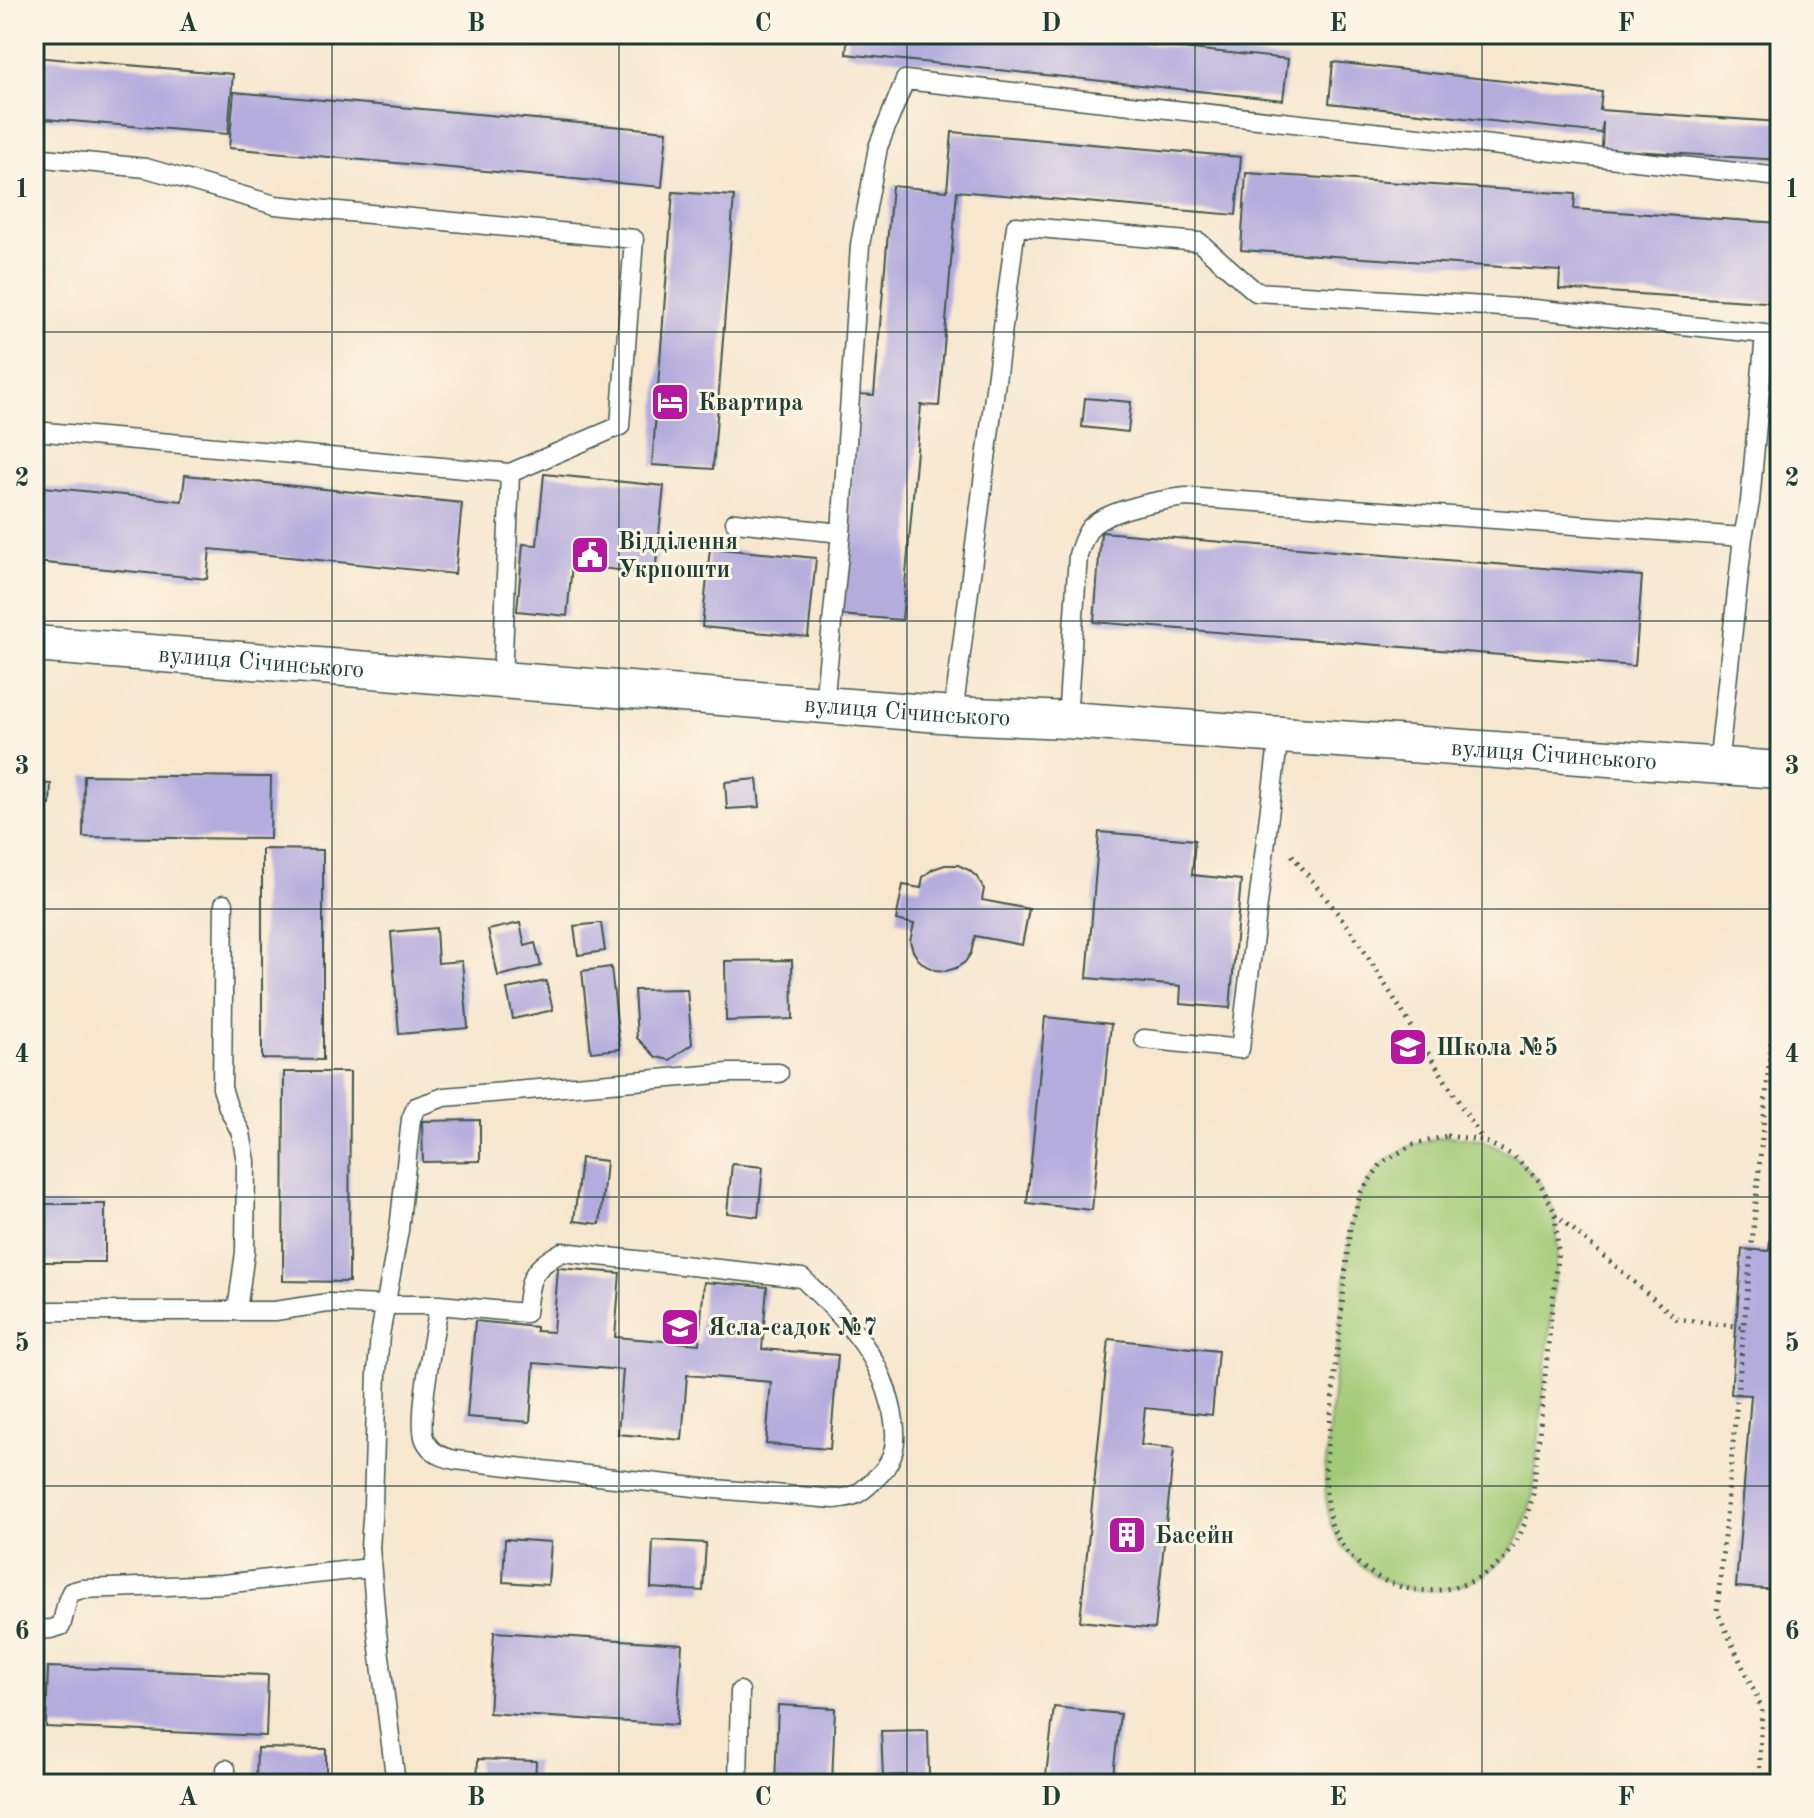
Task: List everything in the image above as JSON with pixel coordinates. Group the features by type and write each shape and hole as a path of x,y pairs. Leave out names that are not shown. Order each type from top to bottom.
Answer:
{"street":[{"name":"вулиця Січинського","path":"34,644 953,715 1067,720 1780,770"}],"lane":[{"path":"824,704 841,533 860,245 878,147 905,80 1780,177"},
{"path":"34,157 146,168 275,205 634,239 620,426 510,473 34,431"},
{"path":"953,715 1016,226 1199,242 1256,292 1534,309 1765,334 1750,502 1743,537 1718,766"},
{"path":"502,681 510,473"},
{"path":"1067,720 1078,555 1092,526 1136,506 1186,497 1743,537"},
{"path":"735,522 841,533"},
{"path":"1144,1039 1240,1049 1279,735"},
{"path":"224,904 222,1088 241,1133 246,1161 245,1252 237,1311"},
{"path":"396,1784 370,1568 377,1372 399,1230 411,1119 416,1107 444,1097 729,1073 779,1073"},
{"path":"34,1311 275,1311 328,1303 439,1305 526,1313 529,1281 539,1267 562,1252 802,1278 851,1329 880,1371 893,1414 896,1441 893,1455 879,1475 854,1496 834,1499 703,1488 444,1457 433,1451 422,1431 439,1305"},
{"path":"34,1630 61,1626 71,1592 82,1589 223,1584 370,1568"},
{"path":"738,1784 740,1691"}],"path":[{"path":"1269,826 1351,930 1482,1140"},
{"path":"1759,1784 1762,1709 1717,1611 1773,1022 1780,1020"},
{"path":"1447,1136 1482,1140 1523,1164 1539,1181 1555,1213 1558,1249 1533,1494 1524,1529 1506,1556 1481,1577 1450,1588 1417,1590 1386,1581 1358,1563 1337,1538 1326,1507 1325,1471 1350,1228 1361,1192 1382,1163 1412,1145 1447,1136"},
{"path":"1555,1213 1677,1319 1744,1327"}],"green space":[{"path":"1447,1136 1482,1140 1514,1156 1539,1181 1555,1213 1558,1249 1533,1494 1523,1527 1512,1549 1488,1572 1466,1584 1429,1591 1405,1588 1382,1579 1351,1557 1330,1521 1325,1471 1350,1228 1361,1192 1382,1163 1412,1145"}],"building":[{"path":"848,34 1045,34 1288,59 1283,100 846,54"},
{"path":"34,57 233,74 228,134 34,118"},
{"path":"1333,62 1602,92 1600,110 1780,122 1780,160 1602,149 1603,122 1601,133 1329,103"},
{"path":"234,92 667,131 662,187 229,148"},
{"path":"952,132 1241,157 1236,215 957,191 939,406 921,405 902,620 840,615 859,394 874,395 892,186 947,191"},
{"path":"1246,173 1575,194 1574,209 1780,223 1780,303 1559,289 1560,271 1241,250"},
{"path":"673,192 734,196 713,469 652,465"},
{"path":"1085,398 1131,402 1128,432 1082,427"},
{"name":"Відділення Укрпошти","path":"544,474 664,486 655,574 572,565 567,616 517,611 523,544 537,545"},
{"path":"185,475 462,503 455,574 210,549 207,579 36,562 44,487 182,501"},
{"path":"1101,532 1642,576 1635,666 1094,622"},
{"path":"710,548 816,558 808,637 702,627"},
{"path":"84,775 271,777 270,839 83,837"},
{"path":"757,779 760,807 727,809 725,782"},
{"path":"34,783 51,784 50,805 34,804"},
{"path":"1099,832 1195,840 1192,875 1241,880 1230,1008 1180,1004 1181,986 1087,978"},
{"path":"262,849 323,850 323,1060 262,1059"},
{"path":"945,865 958,865 978,878 984,889 982,900 1029,909 1022,945 975,936 965,962 946,971 935,970 918,959 910,941 914,924 896,920 903,885 921,888 923,877"},
{"path":"520,923 525,946 535,943 541,966 498,976 488,930"},
{"path":"601,923 605,951 578,955 574,926"},
{"path":"436,928 438,963 462,961 468,1028 399,1034 391,932"},
{"path":"792,960 793,1019 726,1021 725,961"},
{"path":"611,967 620,1049 591,1052 582,971"},
{"path":"546,981 553,1010 513,1019 507,989"},
{"path":"687,989 692,1044 670,1060 656,1057 637,1038 634,990"},
{"path":"1045,1017 1111,1024 1092,1210 1027,1203"},
{"path":"284,1072 350,1072 349,1282 283,1281"},
{"path":"480,1120 480,1161 423,1162 422,1121"},
{"path":"1778,1144 1780,1590 1736,1587 1751,1395 1731,1394 1742,1249 1769,1251"},
{"path":"581,1158 606,1161 600,1224 574,1221"},
{"path":"732,1164 763,1167 758,1217 727,1213"},
{"path":"34,1204 105,1204 105,1262 34,1262"},
{"path":"558,1268 620,1273 615,1337 699,1344 704,1282 767,1287 762,1349 838,1355 830,1449 766,1444 771,1382 687,1375 682,1440 618,1434 623,1370 534,1363 530,1422 467,1417 475,1321 536,1327 536,1331 553,1332"},
{"name":"Басейн","path":"1109,1339 1218,1351 1212,1415 1145,1408 1141,1445 1174,1448 1155,1629 1080,1621"},
{"path":"505,1539 551,1542 548,1585 503,1582"},
{"path":"653,1540 706,1543 703,1591 651,1588"},
{"path":"494,1632 682,1644 677,1725 489,1713"},
{"path":"48,1667 268,1675 266,1736 46,1727"},
{"path":"778,1705 835,1708 832,1784 775,1784"},
{"path":"1054,1707 1120,1714 1112,1784 1045,1784"},
{"path":"928,1730 929,1774 883,1776 881,1731"},
{"path":"257,1748 326,1749 326,1784 256,1784"},
{"path":"478,1759 536,1761 535,1784 477,1784"}],"place":[{"name":"Квартира","path":"670,402"},
{"name":"Відділення Укрпошти","path":"590,555"},
{"name":"Школа №5","path":"1408,1047"},
{"name":"Ясла-садок №7","path":"680,1327"},
{"name":"Басейн","path":"1127,1535"}]}
